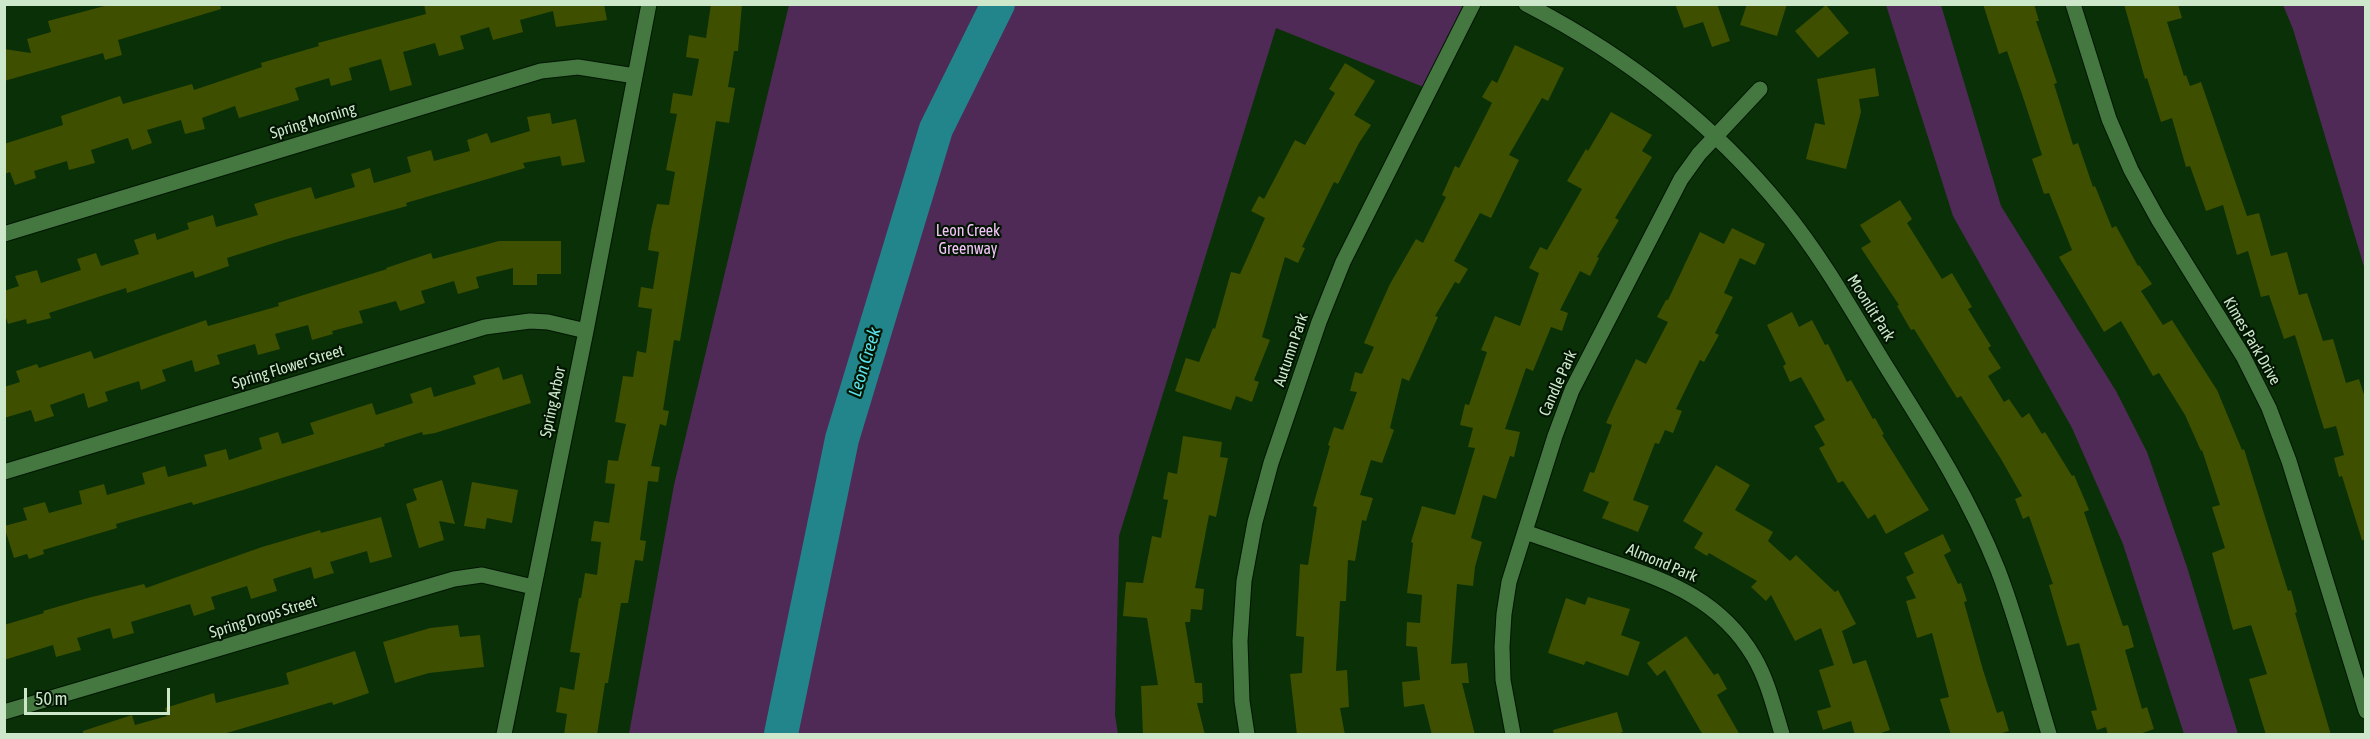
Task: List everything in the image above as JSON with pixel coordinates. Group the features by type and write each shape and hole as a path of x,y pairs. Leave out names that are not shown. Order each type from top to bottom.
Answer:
{"street":[{"name":"Spring Arbor","path":"504,735 649,4"},
{"name":"Autumn Park","path":"1247,735 1242,701 1240,641 1244,581 1255,522 1271,463 1319,322 1343,262 1473,4"},
{"name":"Moonlit Park","path":"1526,4 1621,58 1680,103 1734,153 1783,209 1826,270 1948,465 1971,508 1999,572 2049,735"},
{"name":"Kimes Park Drive","path":"2073,4 2109,119 2131,170 2158,219 2243,356 2270,408 2289,461 2366,711"},
{"name":"Spring Morning","path":"4,234 541,70 578,67 635,76"},
{"name":"Candle Park","path":"1513,735 1503,680 1502,636 1509,582 1572,390 1681,179 1715,135 1760,89"},
{"name":"Spring Flower Street","path":"4,472 485,327 530,321 548,322 585,332"},
{"name":"Almond Park","path":"1525,532 1658,577 1691,593 1720,615 1755,658 1763,675 1782,735"},
{"name":"Spring Drops Street","path":"4,712 454,579 482,575 533,586"}],"green space":[{"name":"Leon Creek Greenway","path":"789,5 1463,5 1426,88 1276,28 1119,536 1115,715 1118,734 629,734 674,485"},
{"path":"1886,5 1941,5 2001,206 2116,391 2147,452 2187,567 2238,734 2184,734 2123,544 2072,428 1953,216"},
{"path":"2283,5 2365,5 2365,270 2293,29"}],"building":[{"path":"112,4 220,4 221,9 118,40 122,55 105,60 103,53 4,81 4,49 31,53 27,39 51,32 48,21"},
{"path":"424,4 604,4 607,20 556,27 553,11 520,20 523,32 493,40 489,27 460,36 464,49 439,56 435,43 403,52 412,85 390,91 381,59 349,68 352,80 331,86 329,78 295,88 299,100 239,118 235,106 202,118 205,129 185,134 181,120 147,130 152,143 132,150 128,138 91,150 95,163 69,170 67,161 34,171 36,178 15,185 10,172 4,174 4,144 63,125 61,116 120,96 123,104 192,84 194,90 262,67 261,63 319,46 318,43 426,14"},
{"path":"711,4 742,4 738,51 734,51 728,87 735,88 729,123 716,121 680,341 674,340 663,410 669,411 666,426 660,424 651,466 660,467 658,482 648,481 640,540 646,541 643,561 635,560 628,603 621,603 597,735 564,735 567,714 556,712 560,687 574,690 580,653 570,652 579,598 581,598 585,573 597,575 601,542 591,541 594,521 609,523 615,484 605,483 608,460 618,461 626,424 615,422 623,376 633,377 637,351 646,353 652,309 638,307 641,287 653,289 659,252 648,250 651,230 657,204 669,205 675,172 666,170 677,114 670,113 673,93 692,96 699,59 686,57 689,35 706,38"},
{"path":"1675,4 1717,4 1730,41 1712,47 1703,22 1684,28"},
{"path":"1747,4 1787,4 1777,36 1740,25"},
{"path":"1983,4 2034,4 2039,21 2036,21 2057,83 2054,84 2073,145 2078,143 2093,187 2095,186 2112,228 2116,226 2138,266 2152,284 2141,291 2163,325 2172,320 2217,390 2242,450 2244,449 2288,591 2291,590 2297,612 2295,613 2331,735 2266,735 2249,679 2267,674 2251,625 2233,630 2212,553 2225,548 2212,507 2220,505 2202,450 2185,415 2159,373 2153,376 2121,321 2104,332 2059,257 2072,250 2049,193 2044,194 2032,159 2042,155 2007,51 1999,54"},
{"path":"2124,4 2178,4 2182,18 2167,22 2184,76 2186,75 2190,86 2201,82 2247,216 2259,213 2271,256 2287,252 2299,295 2307,293 2323,341 2333,339 2346,383 2359,379 2366,401 2366,540 2362,540 2334,458 2344,455 2336,426 2324,429 2295,335 2284,339 2269,295 2261,297 2248,251 2237,255 2223,205 2206,211 2190,166 2186,167 2172,118 2161,122 2147,78 2145,79"},
{"path":"1826,5 1849,33 1818,58 1795,31"},
{"path":"1515,45 1564,68 1548,101 1542,98 1509,155 1519,160 1491,218 1480,213 1454,261 1468,269 1459,284 1455,282 1435,316 1438,317 1409,381 1402,378 1390,428 1394,430 1382,463 1371,460 1360,495 1373,498 1366,521 1362,520 1355,561 1348,560 1346,601 1340,601 1336,671 1347,670 1349,707 1340,708 1345,735 1297,735 1290,674 1302,673 1304,637 1296,636 1300,564 1308,565 1317,507 1313,506 1330,446 1328,445 1334,427 1343,430 1357,392 1350,391 1355,372 1362,374 1374,347 1364,343 1390,284 1416,239 1423,243 1446,197 1442,195 1455,166 1459,168 1492,103 1482,97 1492,80 1497,83"},
{"path":"1345,63 1375,81 1354,115 1371,125 1338,184 1334,182 1302,247 1305,248 1298,263 1285,257 1262,337 1270,340 1254,380 1259,382 1252,402 1236,396 1231,410 1175,391 1186,358 1199,362 1213,328 1215,329 1231,272 1240,274 1265,218 1251,211 1259,196 1264,199 1295,140 1305,145 1335,93 1329,89"},
{"path":"1875,68 1879,96 1859,99 1861,112 1846,169 1806,159 1815,123 1825,125 1817,79"},
{"path":"1611,112 1652,135 1642,151 1652,157 1615,218 1619,220 1597,257 1599,258 1590,276 1580,271 1560,310 1568,313 1562,331 1551,327 1533,371 1526,368 1505,429 1520,432 1514,457 1510,456 1496,499 1483,495 1471,538 1482,542 1475,567 1473,586 1457,584 1451,664 1467,663 1469,683 1462,683 1475,735 1432,735 1424,704 1404,707 1402,682 1420,680 1417,647 1406,646 1407,622 1420,623 1422,595 1407,593 1413,543 1411,542 1422,506 1455,515 1475,448 1468,447 1473,428 1460,425 1465,404 1469,405 1487,352 1481,350 1495,316 1520,326 1539,273 1529,268 1540,247 1547,250 1582,189 1567,181"},
{"path":"550,113 552,124 576,119 585,162 562,166 560,156 523,163 525,168 406,203 407,206 227,258 229,266 195,278 193,271 127,293 126,288 49,313 51,318 27,324 26,319 8,324 4,311 4,291 19,286 15,276 37,270 41,283 81,270 77,259 96,253 101,266 139,254 134,240 155,233 157,240 189,229 187,223 213,215 216,227 258,215 254,204 311,187 315,199 355,187 351,174 370,168 374,183 411,172 407,157 431,150 434,161 470,151 467,140 487,133 491,143 530,131 527,117"},
{"path":"1900,200 1912,219 1907,223 1942,279 1952,273 1972,307 1968,309 1991,346 1988,348 2001,368 1988,376 2004,402 2009,399 2022,418 2029,413 2042,434 2045,432 2072,476 2074,475 2089,510 2084,512 2123,626 2128,625 2134,647 2125,650 2142,709 2147,707 2154,729 2137,735 2108,735 2106,727 2097,730 2091,711 2097,710 2079,643 2067,646 2049,585 2053,584 2029,516 2023,519 2015,499 2022,496 1961,396 1957,398 1914,329 1911,330 1897,306 1899,305 1861,248 1871,242 1860,225"},
{"path":"1732,228 1765,244 1755,265 1740,258 1724,293 1733,297 1715,333 1719,335 1704,362 1700,360 1676,409 1682,411 1673,433 1665,430 1659,444 1655,443 1633,500 1649,506 1638,532 1602,518 1609,502 1583,491 1590,472 1594,473 1612,425 1606,423 1636,359 1646,364 1668,322 1657,317 1668,300 1700,232 1724,244"},
{"path":"499,241 561,241 561,274 537,274 537,285 513,285 513,268 476,277 479,288 458,294 454,281 421,291 425,303 400,311 396,301 359,311 363,323 332,331 333,334 312,340 308,325 275,334 280,349 258,355 255,344 217,355 220,364 195,372 192,360 162,370 166,381 141,390 139,381 105,392 108,401 88,408 84,393 50,405 54,416 35,422 31,410 4,418 4,387 20,382 16,371 37,364 39,368 91,351 94,359 206,320 208,326 279,306 278,303 431,253 433,259"},
{"path":"1792,312 1799,327 1812,320 1825,345 1828,344 1847,382 1851,380 1929,510 1886,534 1875,514 1868,519 1843,481 1838,483 1819,448 1825,445 1814,426 1825,420 1801,377 1790,382 1783,366 1786,364 1767,325"},
{"path":"499,367 503,380 522,374 531,403 435,433 423,435 422,432 384,444 385,446 193,505 192,502 116,524 117,528 43,550 44,554 29,559 27,554 14,558 4,526 27,520 23,508 45,502 49,513 82,504 79,491 104,484 107,495 145,484 142,473 165,466 168,477 207,466 204,455 226,449 229,460 262,449 259,438 278,432 282,444 314,434 310,423 372,403 376,415 413,403 410,394 431,387 434,397 476,384 473,376"},
{"path":"1183,436 1222,442 1220,457 1228,458 1216,517 1209,515 1195,588 1204,589 1202,610 1191,609 1190,622 1185,622 1195,683 1202,683 1203,703 1197,703 1205,735 1143,735 1141,686 1158,685 1147,618 1123,616 1126,582 1143,583 1152,536 1161,538 1168,500 1163,499 1168,472 1177,474"},
{"path":"1716,465 1750,485 1735,510 1773,532 1768,541 1790,561 1796,555 1835,592 1838,590 1856,624 1842,631 1853,664 1866,660 1890,730 1875,735 1855,735 1851,721 1823,730 1817,711 1831,707 1819,670 1834,665 1821,628 1795,641 1771,595 1766,601 1751,587 1757,581 1709,553 1707,556 1694,548 1703,533 1683,521"},
{"path":"442,480 455,524 439,521 444,540 419,548 406,504 417,500 413,489"},
{"path":"472,482 518,490 512,523 487,518 485,529 464,526"},
{"path":"381,517 392,557 370,563 367,551 330,562 334,573 314,579 311,567 273,579 277,591 251,599 247,586 211,597 215,609 194,616 190,604 131,622 134,633 113,639 110,628 77,638 81,650 56,657 53,645 4,660 4,625 88,598 144,584 146,588 262,547 320,530 321,533"},
{"path":"1943,534 1951,551 1944,555 1958,584 1961,583 1983,670 1997,713 2003,711 2009,731 1995,735 1951,735 1940,699 1949,697 1932,633 1917,638 1906,601 1916,598 1906,577 1914,573 1904,553"},
{"path":"1588,597 1630,609 1621,635 1640,642 1628,676 1586,661 1584,665 1548,653 1566,598 1585,605"},
{"path":"458,625 460,637 480,635 484,667 429,673 395,683 383,642 430,628"},
{"path":"1686,636 1714,675 1718,673 1727,689 1717,695 1740,735 1703,735 1665,670 1657,676 1647,663"},
{"path":"355,651 369,693 333,705 332,702 220,735 83,735 83,731 132,715 135,725 167,716 165,708 214,693 216,703 289,684 286,673"},
{"path":"1617,712 1623,732 1614,735 1554,735 1553,730"}],"waterway":[{"name":"Leon Creek","path":"781,734 842,439 936,129 998,4"}]}
